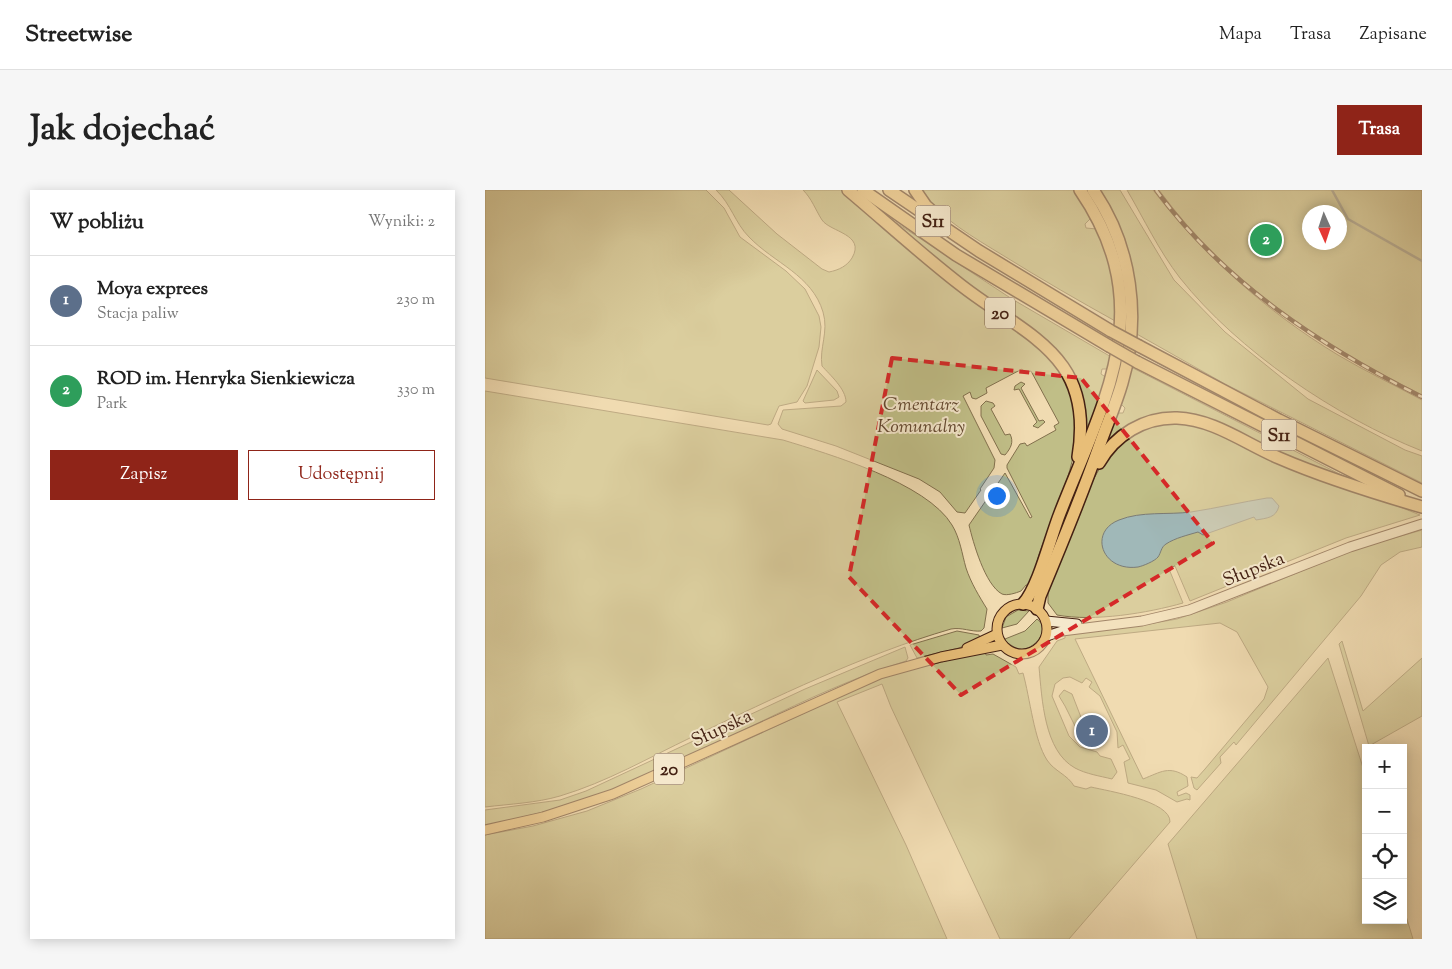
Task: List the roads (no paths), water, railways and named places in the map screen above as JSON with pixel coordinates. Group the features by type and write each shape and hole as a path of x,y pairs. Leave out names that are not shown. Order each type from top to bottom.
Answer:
{"highway":[{"name":"20","path":"848,190 964,288 1034,335 1060,361 1073,385 1081,419 1076,473 1033,589 1023,604"},
{"name":"S11","path":"863,190 957,255 1137,362 1422,507"},
{"name":"S11","path":"889,190 979,251 1139,346 1279,420 1422,491"},
{"path":"915,190 935,214 979,251"},
{"path":"1076,473 1114,374 1121,320 1119,285 1115,262 1097,218 1080,190"},
{"path":"1037,609 1040,596 1085,486 1122,383 1131,329 1131,294 1125,261 1112,223 1093,190"},
{"path":"1085,486 1105,452 1116,440 1137,427 1150,422 1178,418 1212,426 1300,466 1422,507"}],"main road":[{"name":"Słupska","path":"1047,636 1055,632 1093,625 1142,621 1189,610 1364,542 1419,525"},
{"path":"1023,604 1037,609 1046,621 1047,636 1041,646 1027,654 1010,652 1002,645 997,634 998,622 1003,613 1010,607 1023,604"},
{"name":"Słupska","path":"1046,621 1093,625"},
{"name":"Słupska","path":"941,657 997,634"},
{"name":"Słupska","path":"485,830 543,817 605,796 862,681 893,669 1002,645"}],"water":[{"path":"1272,498 1279,506 1276,513 1271,517 1256,520 1254,517 1203,535 1198,532 1177,538 1164,545 1156,559 1138,567 1126,567 1115,563 1103,550 1102,541 1104,533 1109,526 1127,517 1145,514 1191,512"}],"waterway":[{"path":"1332,190 1348,219 1422,261"}],"railway":[{"path":"1156,190 1183,224 1243,283 1311,334 1422,397"}],"place":[{"name":"ROD im. Henryka Sienkiewicza","path":"1266,240"},
{"name":"Moya exprees","path":"1092,731"}],"park label":[{"name":"Cmentarz Komunalny","path":"921,414"}]}
